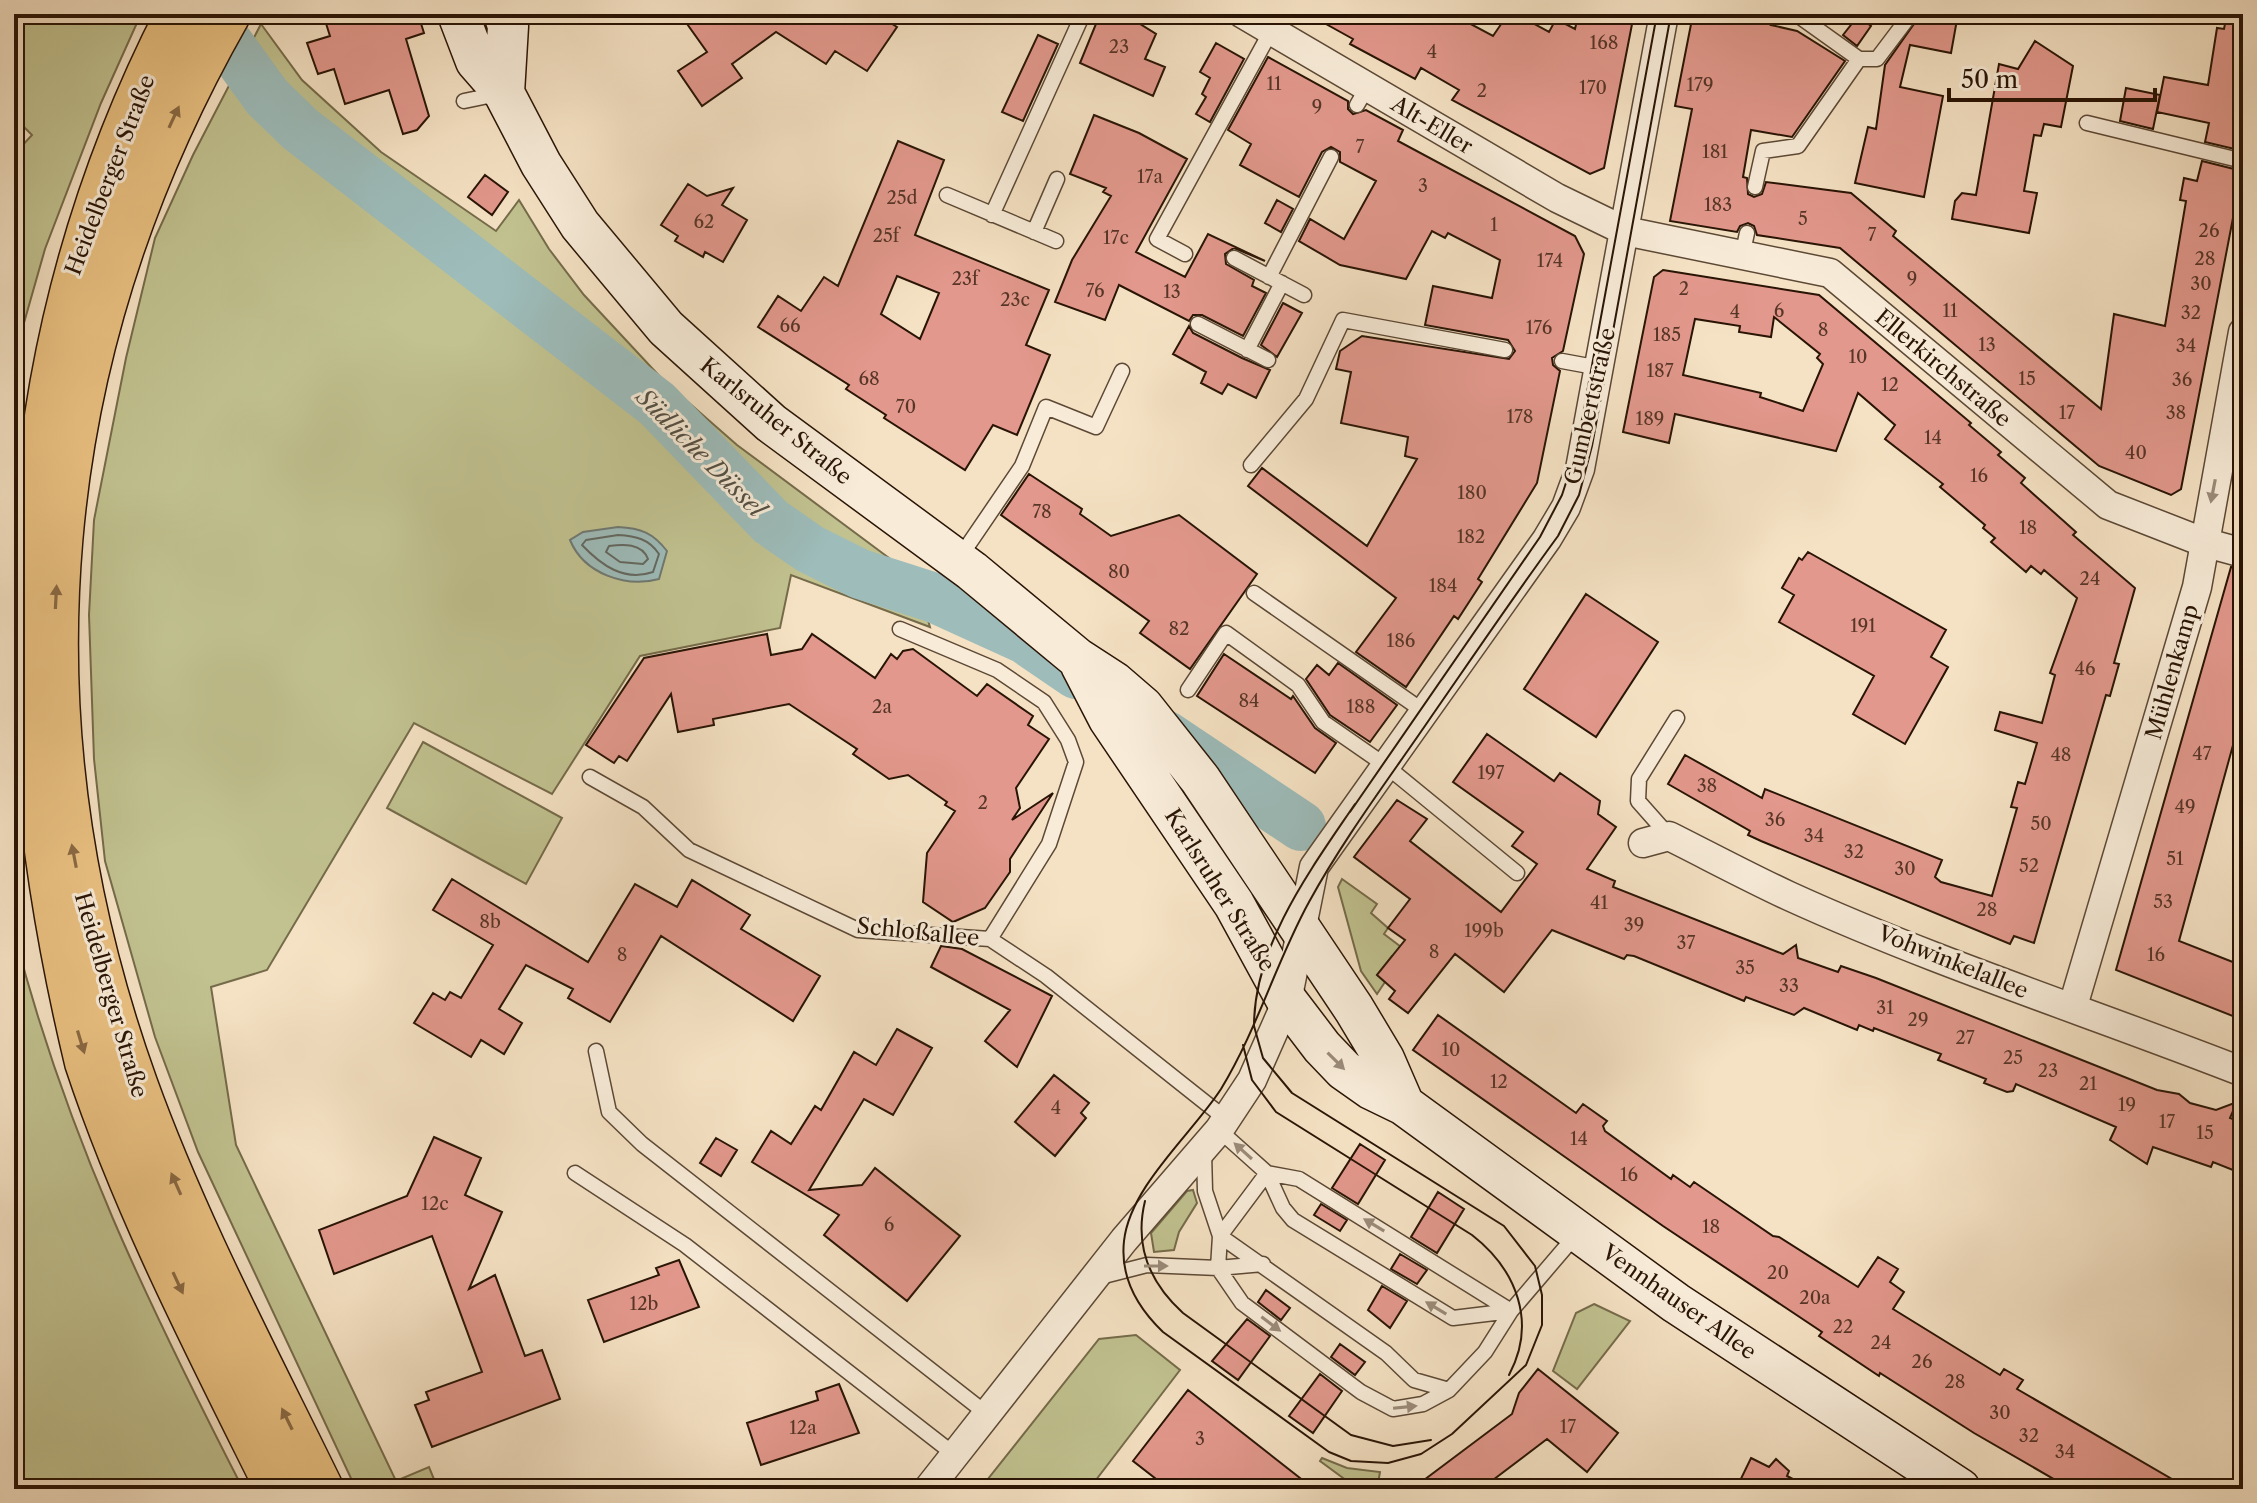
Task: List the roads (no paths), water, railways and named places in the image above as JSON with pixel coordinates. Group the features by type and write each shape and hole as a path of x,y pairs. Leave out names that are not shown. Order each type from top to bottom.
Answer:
{"main road":[{"name":"Heidelberger Straße","path":"228,14 201,60 148,175 101,307 85,370 60,523 55,630 61,767 70,836 91,941 135,1084 214,1267 321,1489"},
{"name":"Karlsruher Straße","path":"458,14 476,61 504,93 541,164 580,225 666,328 771,423 958,560 1077,658 1109,719 1149,758 1226,817 1254,856 1301,898"},
{"path":"504,14 508,26 504,93"},
{"name":"Heidelberger Straße","path":"177,16 92,209 68,283 47,370 27,472 18,572 16,677 22,766 33,852 56,957 96,1088 146,1215 278,1489"},
{"name":"Karlsruher Straße","path":"1149,758 1287,1001"},
{"path":"1234,904 1301,898 1384,1059 1404,1105"},
{"name":"Vennhauser Allee","path":"1287,1001 1344,1070 1371,1089 1404,1105 1676,1303 1960,1489"}],"street":[{"name":"Alt-Eller","path":"1243,14 1362,96 1625,231"},
{"name":"Gumbertstraße","path":"1301,898 1385,765 1426,713 1566,507 1580,469 1664,14"},
{"name":"Ellerkirchstraße","path":"1625,231 1745,245 1830,273 2108,505 2203,542 2243,553"},
{"name":"Mühlenkamp","path":"2073,1006 2197,587 2243,332"},
{"name":"Vohwinkelallee","path":"1656,839 2031,993 2073,1006 2243,1072"},
{"path":"928,1489 1095,1278 1217,1132 1263,1058 1287,1001 1301,898"}],"lane":[{"path":"992,215 1083,14"},
{"path":"1796,14 1859,59 1877,59 1911,14"},
{"path":"1185,254 1157,239 1271,31"},
{"path":"1755,187 1763,151 1798,146 1859,59"},
{"path":"464,101 504,93"},
{"path":"2087,123 2243,161"},
{"path":"1247,350 1331,157"},
{"path":"1034,232 1057,179"},
{"path":"947,195 1056,241"},
{"path":"1234,258 1304,295"},
{"path":"1251,465 1306,399 1343,320 1505,350"},
{"path":"1198,324 1268,360"},
{"path":"1562,361 1600,368"},
{"path":"958,560 1022,466 1046,407 1096,427 1122,371"},
{"path":"1254,593 1426,713"},
{"path":"900,629 997,670 1044,702 1068,740 1076,762 1049,844 990,939"},
{"path":"1188,690 1226,633 1298,685 1308,705 1323,722 1385,765 1517,873"},
{"name":"Vohwinkelallee","path":"1656,839 1638,801 1639,779 1677,718"},
{"name":"Schloßallee","path":"590,777 643,807 689,850 858,930 990,939 1046,976 1217,1132 1267,1173"},
{"path":"596,1051 609,1112 642,1144 987,1414"},
{"path":"1217,1132 1205,1191 1220,1236 1218,1268 1242,1303 1383,1406 1393,1409 1423,1404 1449,1390 1485,1352 1511,1311 1563,1255 1579,1232"},
{"path":"575,1173 685,1245 955,1455"},
{"path":"1220,1236 1267,1173"},
{"path":"1267,1173 1299,1179 1511,1311"},
{"path":"1267,1173 1283,1208 1293,1220 1453,1318 1511,1311"},
{"path":"1220,1236 1386,1353 1414,1380 1449,1390"},
{"path":"1095,1278 1147,1265 1218,1268 1263,1264"}],"water":[{"path":"618,527 646,533 667,551 659,579 633,581 607,576 585,562 570,540 583,532"}],"waterway":[{"name":"Südliche Düssel","path":"207,14 267,97 300,129 657,404 771,522 810,549 860,574 935,598 1025,639 1076,674"},
{"name":"Südliche Düssel","path":"1165,735 1301,826"}],"tram line":[{"path":"1350,812 1540,537 1562,495 1576,452 1657,14"},
{"path":"1355,804 1304,881 1274,937 1257,996 1254,1026 1263,1058 1292,1093 1504,1226 1535,1266 1542,1295 1542,1325 1526,1365 1452,1434 1421,1454 1388,1463 1351,1461 1329,1452 1163,1332 1146,1313 1133,1291 1125,1267 1124,1241 1138,1200 1164,1161 1209,1106 1234,1066 1245,1043 1256,1020 1297,925 1337,855 1558,536 1579,495 1592,446 1671,14"},
{"path":"1243,1045 1252,1080 1276,1112 1472,1235 1501,1264 1518,1299 1521,1317 1521,1336 1509,1375"},
{"path":"1145,1201 1142,1233 1148,1263 1162,1289 1183,1313 1351,1435 1393,1446 1431,1440"}]}
